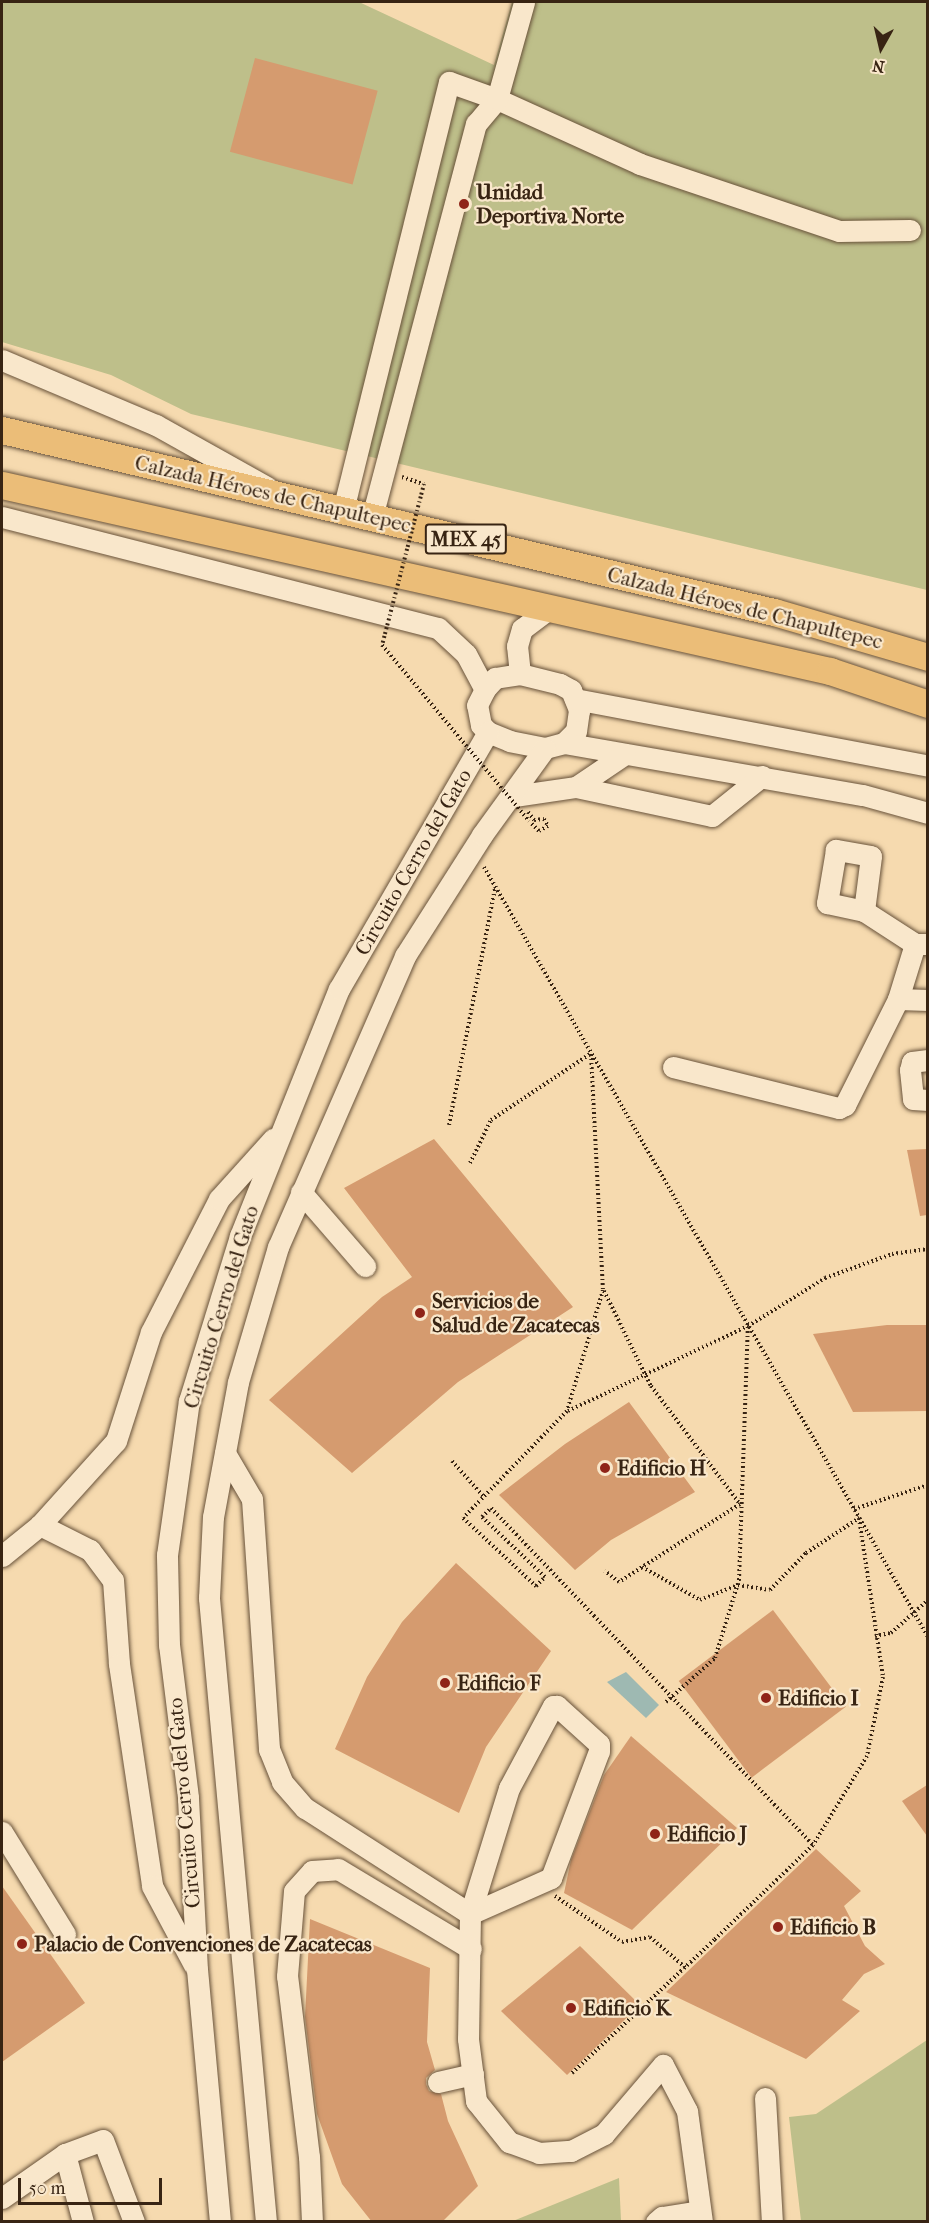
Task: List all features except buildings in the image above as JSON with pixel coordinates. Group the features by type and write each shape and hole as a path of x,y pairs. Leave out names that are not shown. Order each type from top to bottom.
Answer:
{"main road":[{"name":"Calzada Héroes de Chapultepec","path":"2,430 774,612 925,654"},
{"name":"Calzada Héroes de Chapultepec","path":"2,485 830,671 927,704"}],"street":[{"path":"372,517 476,124 497,99 524,2"},
{"path":"343,510 449,82 497,99 640,164 839,231 910,230"},
{"path":"2,360 156,425 286,497"},
{"path":"2,517 438,628 466,654 485,689"},
{"path":"520,674 517,646 522,629 549,609"},
{"path":"555,745 576,731 579,710 575,699 560,684 520,674 495,678 485,689 477,714 488,732 510,741 625,754 762,776 862,795 927,813"},
{"path":"575,699 927,766"},
{"name":"Circuito Cerro del Gato","path":"220,2222 197,1970 188,1797 169,1645 167,1555 189,1401 240,1236 339,989 488,732"},
{"name":"Circuito Cerro del Gato","path":"266,2222 209,1598 213,1517 238,1382 278,1247 405,956 473,849 555,745"},
{"path":"576,787 625,754"},
{"path":"514,796 576,787 712,816 762,776"},
{"path":"673,1067 838,1108 845,1105 898,999 921,944 864,911"},
{"path":"898,999 927,1000"},
{"path":"927,1060 912,1062 910,1070 913,1099 927,1101"},
{"path":"2,1556 40,1525 116,1442 151,1332 219,1199 283,1127"},
{"path":"301,1192 365,1266"},
{"path":"225,1453 252,1499 268,1749 282,1782 305,1808 470,1914"},
{"path":"40,1525 90,1550 113,1580 119,1664 152,1886 197,1970"},
{"path":"470,1914 551,1878 599,1751 599,1744 557,1706 553,1706 509,1788 470,1914 468,2039 476,2101 509,2142 539,2153 571,2151 604,2134 663,2065 687,2111 701,2216 662,2217 656,2222"},
{"path":"2,1832 65,1934"},
{"path":"324,2222 311,2212 287,1976 294,1891 312,1871 339,1869 471,1949"},
{"path":"438,2082 473,2074"},
{"path":"765,2098 772,2222"},
{"path":"2,2198 65,2154 103,2140 134,2222"},
{"path":"65,2154 83,2222"}],"path":[{"path":"390,474 424,484 382,645 529,821 539,831 547,829 546,821 534,820"},
{"path":"473,849 927,1637"},
{"path":"449,1125 495,887"},
{"path":"470,1163 491,1120 591,1054"},
{"path":"567,1411 603,1290 591,1054"},
{"path":"813,1845 491,1508 482,1517 545,1577 536,1586 463,1518 567,1411 644,1372 748,1326 825,1278 892,1254 927,1249"},
{"path":"603,1290 644,1372 740,1504"},
{"path":"666,1702 715,1658 738,1585 748,1326"},
{"path":"452,1461 484,1497"},
{"path":"854,1509 927,1485"},
{"path":"605,1571 619,1582 740,1504"},
{"path":"642,1567 700,1600 738,1585 770,1590 806,1553 859,1518"},
{"path":"572,2073 813,1845 867,1756 883,1677 859,1518"},
{"path":"875,1636 891,1633 912,1610 927,1600"},
{"path":"551,1878 556,1899 622,1942 650,1937 687,1969"}],"green space":[{"name":"Unidad Deportiva Norte","path":"2,2 359,2 494,65 512,2 927,2 927,590 191,414 111,375 2,342"},
{"path":"927,2040 927,2221 801,2221 789,2117 816,2114"},
{"path":"619,2178 621,2221 513,2221"}],"water":[{"path":"626,1672 659,1705 646,1718 607,1682"}],"place":[{"name":"Unidad Deportiva Norte","path":"464,204"},
{"name":"Servicios de Salud de Zacatecas","path":"420,1313"},
{"name":"Edificio H","path":"605,1468"},
{"name":"Edificio F","path":"445,1683"},
{"name":"Edificio I","path":"766,1698"},
{"name":"Edificio J","path":"655,1834"},
{"name":"Edificio B","path":"778,1927"},
{"name":"Palacio de Convenciones de Zacatecas","path":"22,1944"},
{"name":"Edificio K","path":"571,2008"}]}
